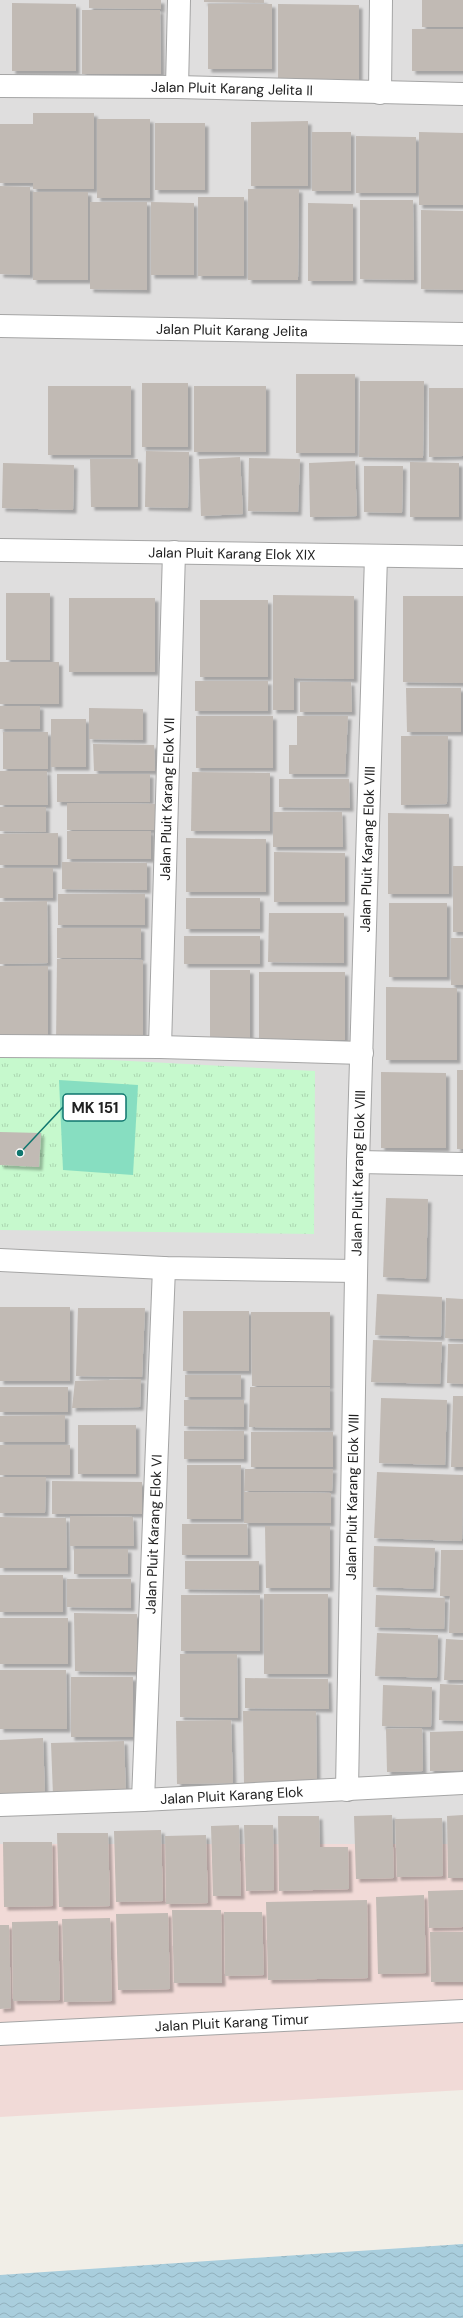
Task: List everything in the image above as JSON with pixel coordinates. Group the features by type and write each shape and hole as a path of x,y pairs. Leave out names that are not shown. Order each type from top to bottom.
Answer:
{"street":[{"path":"177,87 179,0"},
{"path":"380,93 381,0"},
{"name":"Jalan Pluit Karang Jelita II","path":"0,86 177,87 463,94"},
{"name":"Jalan Pluit Karang Jelita","path":"0,326 463,334"},
{"name":"Jalan Pluit Karang Elok XIX","path":"0,550 463,557"},
{"name":"Jalan Pluit Karang Elok VII","path":"160,1047 174,552"},
{"name":"Jalan Pluit Karang Elok VIII","path":"346,1790 358,1162 376,556"},
{"path":"0,1046 160,1047 362,1053"},
{"path":"358,1162 463,1164"},
{"path":"0,1260 164,1268 356,1271"},
{"name":"Jalan Pluit Karang Elok VI","path":"143,1800 164,1268"},
{"name":"Jalan Pluit Karang Elok","path":"0,1805 143,1800 463,1783"},
{"name":"Jalan Pluit Karang Timur","path":"0,2034 463,2011"}],"shaded area":[{"path":"0,0 463,0 463,1844 0,1844"},
{"path":"0,1844 463,1844 463,2090 0,2117"}],"green space":[{"path":"0,1054 315,1071 314,1234 0,1230"},
{"path":"59,1080 138,1085 133,1175 63,1170"}],"water":[{"path":"463,2244 463,2318 0,2318 0,2275"}],"building":[{"path":"89,0 161,0 161,9 89,8"},
{"path":"204,0 264,0 264,3 204,2"},
{"path":"422,0 463,0 463,27 422,27"},
{"path":"12,3 76,4 76,71 12,71"},
{"path":"208,4 272,4 272,69 208,69"},
{"path":"278,4 359,5 359,86 278,86"},
{"path":"82,10 160,10 161,74 82,74"},
{"path":"412,29 463,29 463,71 412,71"},
{"path":"33,113 94,113 94,189 33,189 33,183 0,183 0,124 33,124"},
{"path":"97,119 150,119 150,198 97,198"},
{"path":"308,121 308,186 251,186 251,122"},
{"path":"155,123 205,123 205,190 155,190"},
{"path":"312,132 351,132 351,191 312,191"},
{"path":"419,132 463,133 463,205 419,205"},
{"path":"356,136 416,137 416,193 356,193"},
{"path":"0,186 30,187 30,275 0,274"},
{"path":"248,189 299,189 298,280 248,280"},
{"path":"33,192 88,192 88,280 33,280"},
{"path":"198,197 244,197 244,276 198,276"},
{"path":"360,200 413,200 414,280 360,279"},
{"path":"90,202 147,202 147,290 90,289"},
{"path":"151,202 194,203 194,275 151,275"},
{"path":"308,203 353,204 353,281 308,281"},
{"path":"421,210 463,211 463,290 421,289"},
{"path":"296,374 355,374 355,453 296,453"},
{"path":"360,381 424,381 423,458 359,457"},
{"path":"142,383 188,383 188,447 142,447"},
{"path":"48,386 131,386 131,455 48,455"},
{"path":"194,386 266,386 266,452 194,452"},
{"path":"429,388 463,388 463,456 429,457"},
{"path":"146,451 189,452 188,508 145,507"},
{"path":"240,457 243,514 201,516 199,459"},
{"path":"249,458 300,459 298,512 248,511"},
{"path":"90,459 138,459 138,507 91,507"},
{"path":"355,461 357,516 310,517 309,463"},
{"path":"410,462 459,463 459,517 410,517"},
{"path":"3,463 74,465 73,510 2,508"},
{"path":"364,466 403,466 402,513 364,512"},
{"path":"6,593 50,593 50,660 6,660"},
{"path":"273,595 354,596 354,679 294,678 294,710 273,710"},
{"path":"403,596 463,596 463,683 403,682"},
{"path":"69,598 155,598 155,672 69,672"},
{"path":"200,600 268,600 268,677 200,677"},
{"path":"0,662 59,662 59,704 0,704"},
{"path":"195,681 268,681 268,711 195,711"},
{"path":"300,682 351,682 352,712 300,712"},
{"path":"406,688 461,688 461,732 407,732"},
{"path":"0,706 40,706 40,729 0,729"},
{"path":"89,708 143,709 143,740 89,739"},
{"path":"196,716 273,716 273,768 196,768"},
{"path":"297,716 348,716 345,774 289,774 289,745 297,745"},
{"path":"51,719 86,719 86,767 51,767"},
{"path":"3,732 48,732 48,769 3,769"},
{"path":"401,736 448,736 447,804 401,805"},
{"path":"93,744 154,745 155,771 94,771"},
{"path":"0,771 47,771 48,805 0,805"},
{"path":"192,772 270,773 270,831 191,831"},
{"path":"57,774 150,774 150,802 57,802"},
{"path":"279,779 349,779 350,808 279,807"},
{"path":"67,803 155,804 155,830 67,830"},
{"path":"0,807 46,807 46,832 0,831"},
{"path":"273,812 342,812 343,847 273,847"},
{"path":"388,813 449,814 449,894 388,894"},
{"path":"67,831 151,831 151,859 67,859"},
{"path":"58,833 58,865 0,865 0,834"},
{"path":"186,838 266,839 266,892 186,892"},
{"path":"274,852 345,853 345,902 274,902"},
{"path":"62,862 147,863 147,890 62,889"},
{"path":"453,866 463,866 463,932 453,932"},
{"path":"0,868 53,868 53,898 0,898"},
{"path":"58,894 145,894 145,925 58,925"},
{"path":"186,898 260,898 260,929 186,929"},
{"path":"47,901 48,963 0,964 0,902"},
{"path":"389,903 447,903 447,977 389,977"},
{"path":"269,913 344,913 344,963 268,962"},
{"path":"57,928 141,928 141,958 57,958"},
{"path":"184,936 260,936 260,964 184,964"},
{"path":"451,938 463,938 463,985 451,985"},
{"path":"57,959 143,960 143,1045 56,1045"},
{"path":"0,966 48,966 48,1039 0,1039"},
{"path":"210,970 250,970 250,1042 210,1042"},
{"path":"259,972 345,972 345,1040 259,1040"},
{"path":"386,987 457,988 457,1060 386,1060"},
{"path":"457,1070 463,1070 463,1149 457,1149"},
{"path":"381,1072 446,1073 446,1148 381,1148"},
{"path":"0,1132 41,1133 39,1167 0,1165"},
{"path":"386,1198 428,1199 426,1279 383,1277"},
{"path":"377,1294 442,1297 441,1337 375,1335"},
{"path":"446,1298 463,1299 463,1339 445,1338"},
{"path":"0,1307 70,1307 70,1381 0,1381"},
{"path":"78,1308 145,1308 142,1377 76,1376"},
{"path":"183,1311 249,1311 249,1371 183,1371"},
{"path":"251,1312 330,1312 330,1386 252,1386"},
{"path":"373,1340 442,1342 440,1384 371,1382"},
{"path":"448,1344 463,1344 463,1384 447,1383"},
{"path":"185,1375 241,1375 241,1397 185,1397"},
{"path":"141,1379 140,1407 72,1408 75,1381"},
{"path":"0,1387 68,1387 68,1412 0,1412"},
{"path":"250,1387 330,1387 330,1428 249,1427"},
{"path":"453,1396 463,1396 463,1467 451,1467"},
{"path":"381,1398 447,1400 445,1465 379,1463"},
{"path":"184,1400 244,1400 244,1427 184,1426"},
{"path":"65,1415 65,1442 0,1442 0,1416"},
{"path":"78,1425 136,1425 136,1474 78,1474"},
{"path":"184,1431 244,1431 244,1459 184,1459"},
{"path":"251,1432 333,1432 333,1467 251,1467"},
{"path":"0,1445 70,1445 70,1475 0,1475"},
{"path":"187,1465 241,1465 241,1519 187,1519"},
{"path":"245,1469 333,1469 332,1491 244,1491"},
{"path":"377,1472 463,1475 462,1541 374,1538"},
{"path":"0,1477 46,1477 45,1513 0,1513"},
{"path":"52,1481 142,1482 142,1514 52,1514"},
{"path":"244,1492 331,1493 331,1523 244,1523"},
{"path":"70,1516 133,1517 134,1546 70,1546"},
{"path":"0,1517 66,1518 67,1568 0,1568"},
{"path":"182,1524 247,1524 248,1555 182,1555"},
{"path":"265,1526 330,1526 330,1588 266,1588"},
{"path":"374,1546 435,1548 433,1589 373,1587"},
{"path":"74,1549 128,1549 128,1574 74,1574"},
{"path":"441,1550 463,1550 463,1633 449,1633 450,1596 440,1596"},
{"path":"185,1561 259,1561 259,1590 185,1589"},
{"path":"0,1575 63,1575 63,1612 0,1612"},
{"path":"67,1579 131,1579 131,1608 67,1607"},
{"path":"264,1594 328,1594 328,1674 264,1674"},
{"path":"181,1595 260,1595 260,1651 181,1651"},
{"path":"376,1595 445,1598 444,1629 375,1627"},
{"path":"74,1613 137,1614 137,1672 75,1671"},
{"path":"0,1618 68,1618 68,1664 0,1664"},
{"path":"377,1633 438,1635 437,1678 375,1676"},
{"path":"446,1639 463,1640 463,1680 444,1680"},
{"path":"180,1654 237,1654 238,1718 180,1717"},
{"path":"0,1670 66,1670 67,1729 0,1729"},
{"path":"71,1677 133,1677 133,1737 71,1737"},
{"path":"245,1678 328,1679 329,1709 245,1708"},
{"path":"440,1684 463,1685 463,1721 439,1720"},
{"path":"383,1685 432,1687 431,1727 382,1726"},
{"path":"243,1711 316,1711 317,1783 244,1783"},
{"path":"231,1720 233,1783 177,1784 176,1721"},
{"path":"422,1728 423,1771 387,1772 386,1729"},
{"path":"463,1731 463,1770 430,1771 430,1732"},
{"path":"43,1738 45,1794 0,1796 0,1740"},
{"path":"124,1741 126,1792 53,1795 51,1743"},
{"path":"392,1815 394,1878 356,1879 354,1816"},
{"path":"463,1815 463,1878 448,1878 447,1816"},
{"path":"278,1816 319,1816 320,1847 348,1847 349,1889 279,1891"},
{"path":"442,1818 443,1876 397,1877 395,1819"},
{"path":"239,1825 241,1896 213,1896 211,1826"},
{"path":"244,1825 273,1825 274,1890 246,1891"},
{"path":"161,1830 163,1901 116,1902 114,1831"},
{"path":"57,1833 108,1833 110,1906 59,1907"},
{"path":"206,1835 208,1903 166,1904 165,1836"},
{"path":"3,1842 52,1842 53,1906 4,1907"},
{"path":"463,1890 463,1927 429,1928 428,1891"},
{"path":"424,1895 426,1973 378,1974 376,1897"},
{"path":"367,1900 368,1978 268,1980 266,1902"},
{"path":"172,1910 221,1910 222,1983 174,1983"},
{"path":"224,1912 262,1912 264,1975 225,1976"},
{"path":"168,1913 170,1989 118,1990 116,1914"},
{"path":"110,1918 112,2001 64,2002 62,1919"},
{"path":"58,1921 60,2000 13,2001 12,1922"},
{"path":"0,1925 9,1925 11,2008 0,2009"},
{"path":"430,1932 463,1932 463,1982 431,1982"}],"place":[{"name":"MK 151","path":"20,1153"}]}
